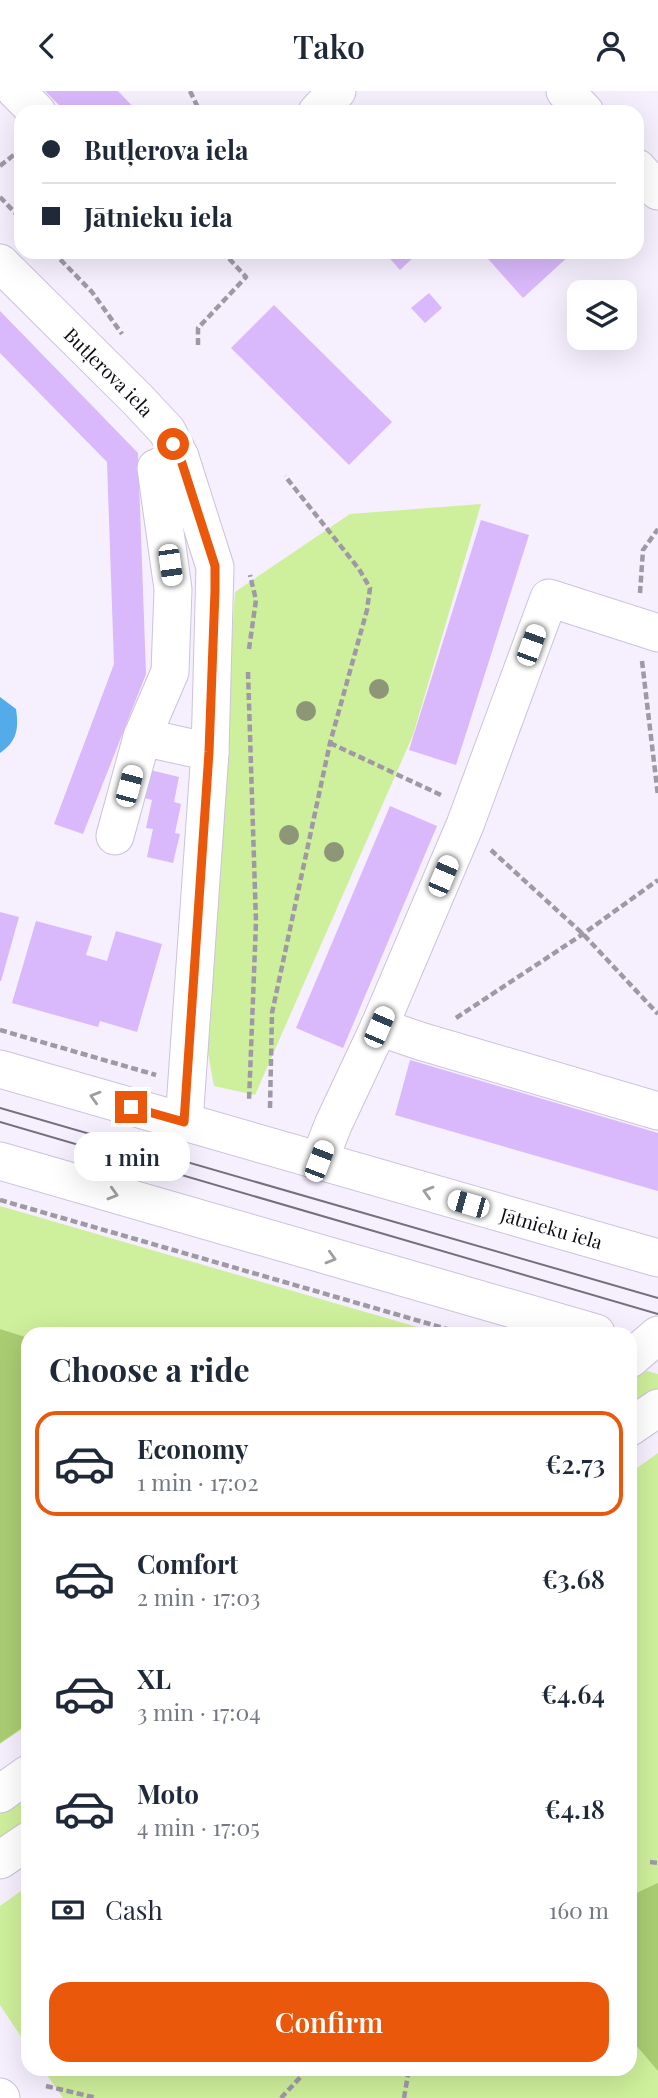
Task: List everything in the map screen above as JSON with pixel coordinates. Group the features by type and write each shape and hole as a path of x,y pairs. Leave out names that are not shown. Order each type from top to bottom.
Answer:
{"street":[{"path":"16,91 30,105"},
{"path":"324,105 337,91"},
{"path":"565,91 578,105"},
{"path":"644,176 658,191"},
{"name":"Butļerova iela","path":"0,263 167,431 180,457 215,566 209,752 184,1122"},
{"path":"116,836 142,737 170,672 173,589 156,468 180,457"},
{"path":"173,589 215,591"},
{"path":"319,1161 468,817 549,598 658,633"},
{"path":"142,737 209,752"},
{"path":"379,1027 658,1111"},
{"name":"Jātnieku iela","path":"0,1069 658,1258"},
{"path":"0,1161 575,1327"},
{"path":"637,1422 658,1408"},
{"path":"0,1794 21,1779"},
{"path":"0,1860 21,1846"}],"path":[{"path":"0,166 14,155"},
{"path":"0,197 14,212"},
{"path":"60,259 92,292 128,342"},
{"path":"198,345 198,328 246,277 229,259"},
{"path":"270,1108 272,1013 330,743 367,610 370,588 359,569 285,476"},
{"path":"248,656 256,600 250,574"},
{"path":"248,670 256,922 249,1101"},
{"path":"330,743 468,817 658,1014"},
{"path":"420,1041 583,934 658,880"},
{"path":"0,1030 163,1077"},
{"path":"0,1200 440,1327"},
{"path":"650,1862 658,1863"},
{"path":"281,2098 301,2076"},
{"path":"404,2098 408,2076"},
{"path":"46,2085 97,2098"}],"green space":[{"path":"481,504 413,735 255,1095 214,1086 206,1042 235,592 350,514"},
{"path":"0,1206 417,1327 21,1327 21,1730 0,1744"},
{"path":"0,1329 21,1336 21,1729 0,1743"},
{"path":"647,1371 658,1374 658,1393 637,1407 637,1377"},
{"path":"658,1453 658,2098 63,2098 48,2076 637,2076 637,1468"},
{"path":"21,1797 21,1828 0,1842 0,1811"},
{"path":"658,1883 658,2071 637,2046 637,1893"},
{"path":"21,1891 21,2036 0,2005 0,1906"}],"water":[{"path":"0,697 16,709 17,723 13,739 0,753"}],"building":[{"path":"45,91 118,91 131,105 59,105"},
{"path":"390,259 412,259 400,270"},
{"path":"488,259 566,259 523,298"},
{"path":"429,293 442,308 425,323 411,308"},
{"path":"274,305 392,422 349,465 231,348"},
{"path":"0,311 138,453 146,674 83,834 54,824 114,664 107,462 0,353"},
{"path":"481,520 529,535 456,765 409,750"},
{"path":"150,770 179,777 174,802 181,804 175,833 180,834 173,863 147,857 153,829 146,828 152,800 144,798"},
{"path":"390,806 437,826 343,1048 296,1028"},
{"path":"0,912 19,917 1,981 0,981"},
{"path":"36,921 92,936 86,955 107,961 116,931 162,944 137,1032 100,1021 98,1027 12,1003"},
{"path":"410,1060 658,1133 658,1191 395,1115"}],"tram line":[{"path":"0,1108 658,1298"},
{"path":"0,1122 658,1314"}],"route":[{"path":"131,1107 184,1122 209,752 215,566 180,457 173,444"}]}
